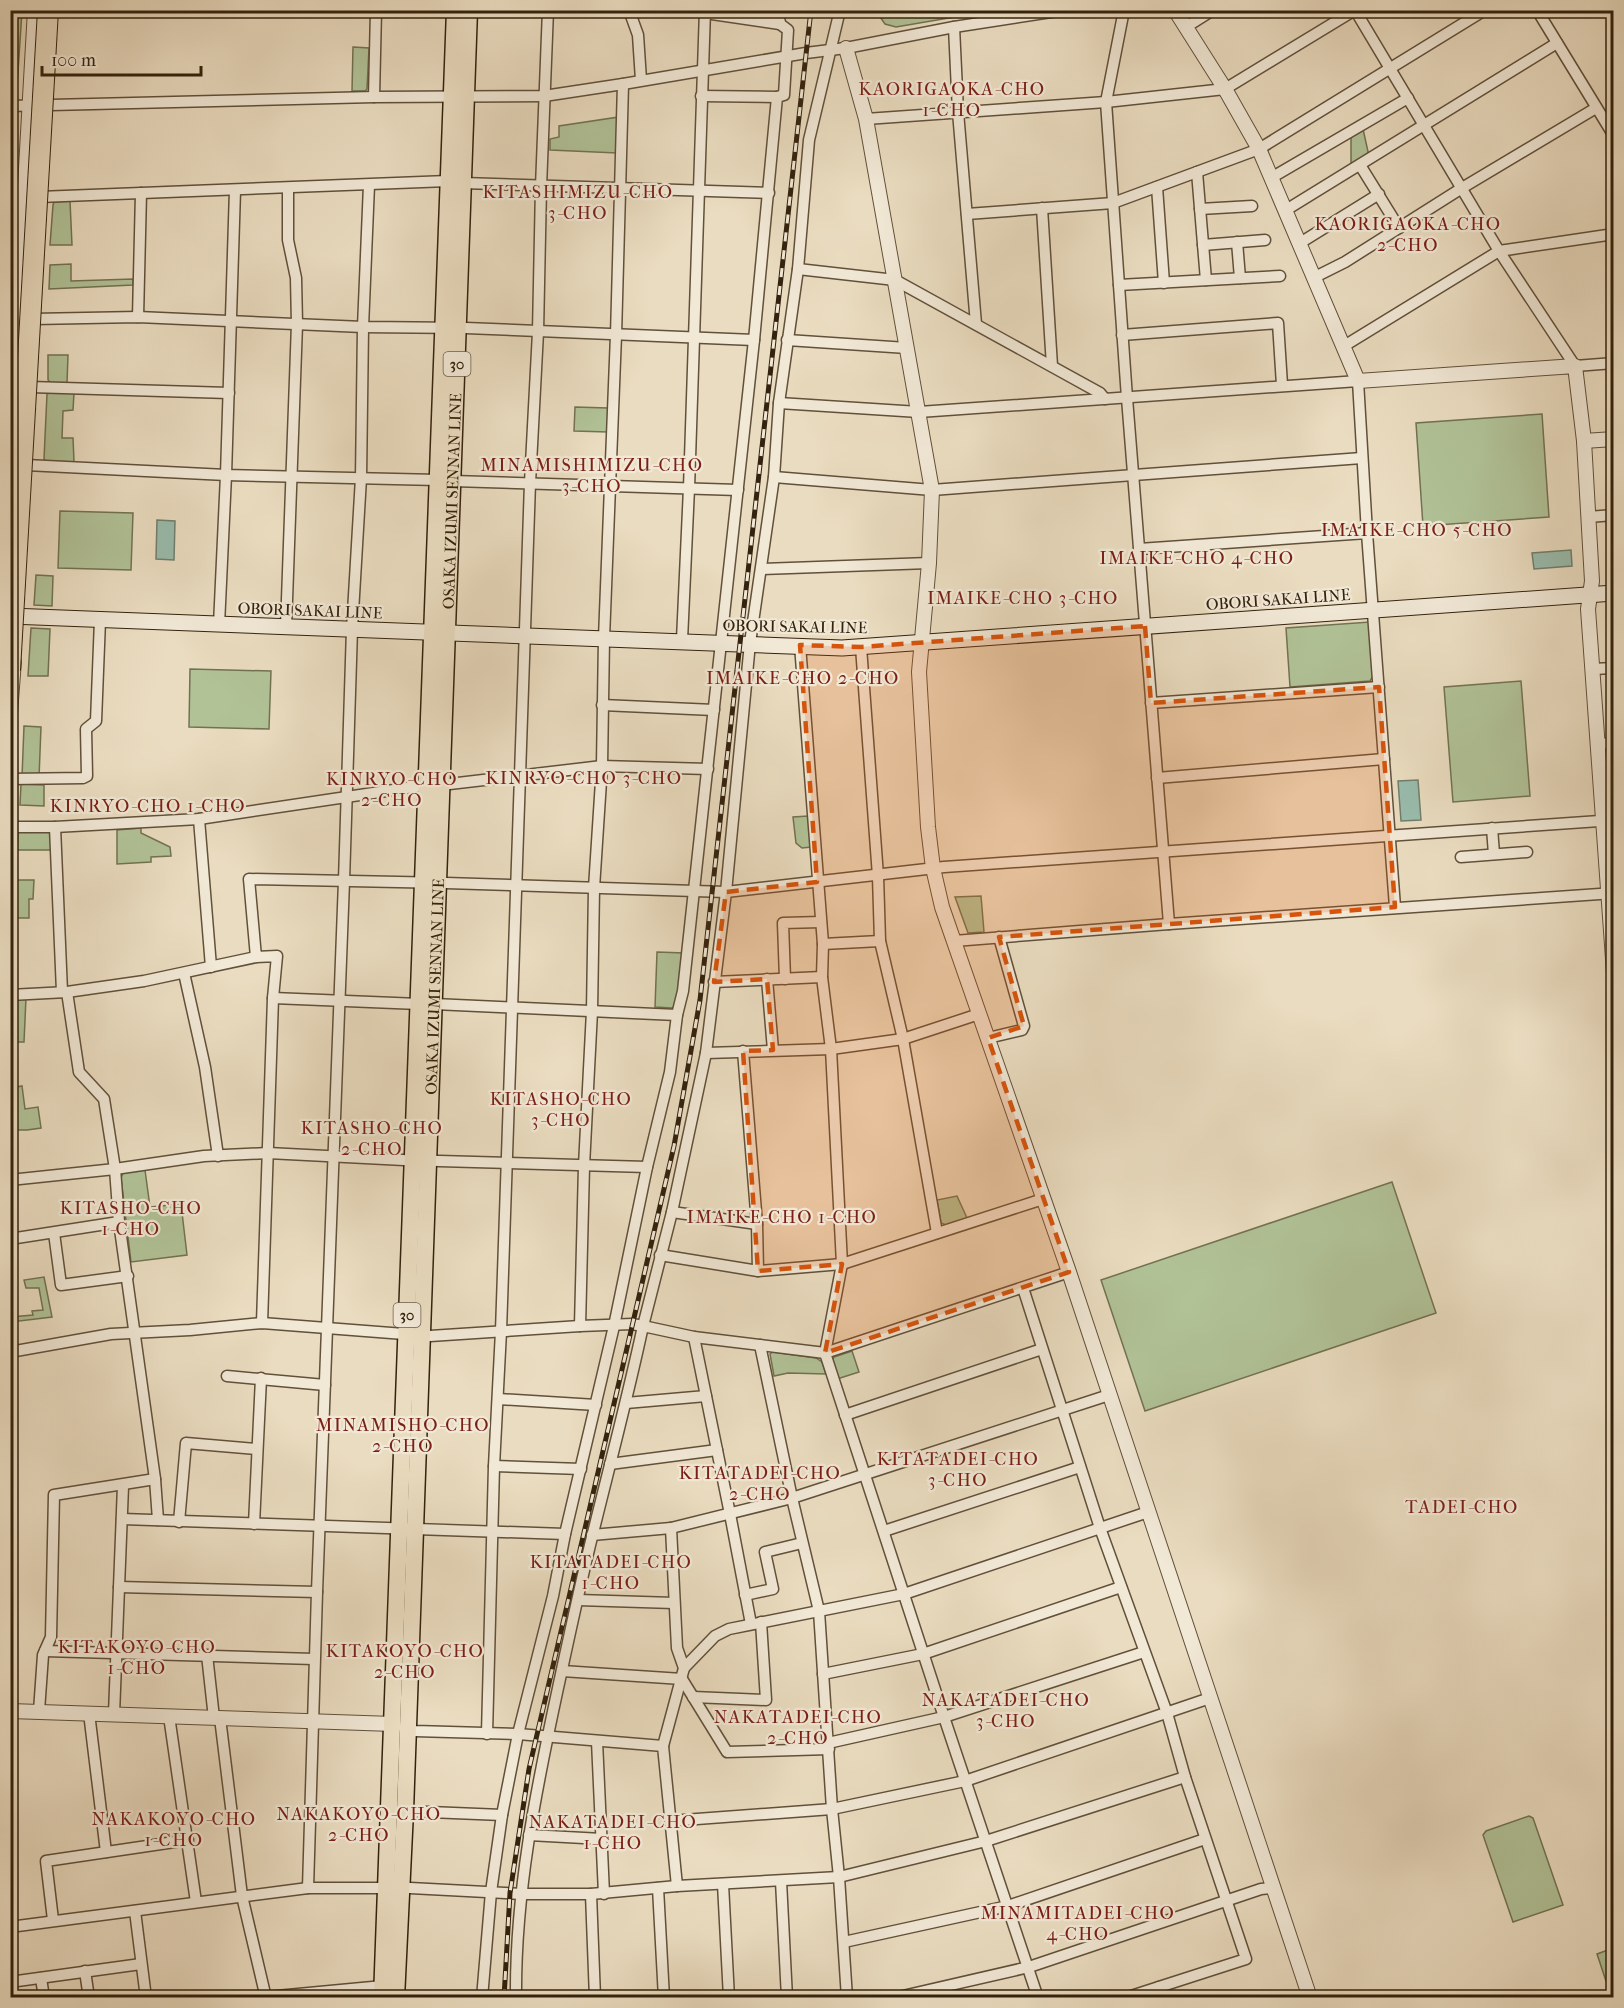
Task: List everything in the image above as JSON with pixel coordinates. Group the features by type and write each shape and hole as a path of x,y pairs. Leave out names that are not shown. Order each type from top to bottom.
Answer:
{"highway":[{"path":"10,491 36,10"},
{"path":"10,670 49,10"}],"main road":[{"name":"OSAKA IZUMI SENNAN LINE","path":"396,1998 394,1887 399,1727 458,96 455,10"},
{"name":"OSAKA IZUMI SENNAN LINE","path":"458,96 469,10"},
{"name":"OBORI SAKAI LINE","path":"14,616 682,640 842,648 1614,593"},
{"name":"OSAKA IZUMI SENNAN LINE","path":"382,1992 405,1811 399,1727"}],"street":[{"path":"10,449 14,316 36,10"},
{"path":"10,713 14,616 26,465 49,10"},
{"path":"374,97 376,10"},
{"path":"487,1734 494,1466 501,1331 548,10"},
{"path":"629,10 638,35 641,80"},
{"path":"778,10 780,24"},
{"path":"516,1998 522,1894 529,1835 547,1737 592,1535 672,1212 706,1053 726,892 750,643 774,477 779,403 798,269 809,140 840,10"},
{"path":"10,106 374,97 544,96 846,48 954,27 1064,10"},
{"path":"1124,10 1106,102 1144,626 1169,924"},
{"path":"1175,10 1225,89 1259,149 1358,381 1395,907"},
{"path":"1185,27 1213,10"},
{"path":"866,119 1106,102 1225,89 1355,10 1499,251 1575,366 1584,441 1592,580 1588,609 1598,744 1608,820 1614,973"},
{"path":"967,214 1113,204 1259,149 1485,10"},
{"path":"1537,10 1614,136"},
{"path":"682,640 689,488 701,96 704,71 705,12 780,24 788,30 784,95 777,97 701,96"},
{"path":"954,27 958,112 976,324"},
{"path":"1286,210 1557,43"},
{"path":"846,48 866,119 932,490 930,563 919,672 933,868 942,907 1069,1272 1310,1998"},
{"path":"580,1326 584,1166 592,1011 594,888 602,766 603,638 616,335 623,84"},
{"path":"482,1998 491,1892 502,1815 518,1734 553,1596 565,1534 614,1326 646,1167 670,1072 677,1015 683,991 754,340 777,97"},
{"path":"1271,178 1408,98"},
{"path":"1315,277 1345,262 1462,188 1596,108"},
{"path":"1360,165 1399,228"},
{"path":"1197,172 1206,280"},
{"path":"39,196 455,182 541,187 769,193"},
{"path":"308,1888 314,1659 345,881 352,629 361,478 363,327 369,185"},
{"path":"1157,187 1164,283"},
{"path":"286,627 297,324 296,278 288,240 288,188"},
{"path":"219,625 232,322 235,190"},
{"path":"138,317 141,194"},
{"path":"1300,243 1379,194"},
{"path":"1200,209 1252,206"},
{"path":"1042,208 1052,366"},
{"path":"1344,346 1499,251 1614,234"},
{"path":"1203,245 1265,240"},
{"path":"1237,242 1240,278"},
{"path":"798,269 895,280 1100,393 1105,399"},
{"path":"1119,285 1280,276"},
{"path":"14,316 33,319 138,317 754,340"},
{"path":"1122,335 1278,323 1282,386"},
{"path":"787,340 908,348"},
{"path":"779,403 919,412 1614,363"},
{"path":"30,387 229,393"},
{"path":"1584,441 1614,439"},
{"path":"774,477 932,490 1362,458"},
{"path":"26,465 226,475 738,490"},
{"path":"1588,517 1614,515"},
{"path":"1139,549 1367,533"},
{"path":"762,569 930,563"},
{"path":"10,780 87,776 86,729 96,721 100,620"},
{"path":"800,645 823,944 822,977 831,1049 842,1264 825,1353 1038,1998"},
{"path":"861,647 878,876 880,941 903,1039 937,1233"},
{"path":"1592,669 1614,668"},
{"path":"1151,704 1379,687"},
{"path":"602,705 714,710"},
{"path":"1598,744 1614,742"},
{"path":"1157,778 1384,759"},
{"path":"10,827 55,827 199,819 434,785 602,766 708,769"},
{"path":"199,819 211,967"},
{"path":"256,957 249,879 430,882 726,892 933,868 1608,820"},
{"path":"55,827 64,992 80,1072 104,1099 155,1479 158,1520"},
{"path":"1492,828 1494,854"},
{"path":"1461,857 1527,852"},
{"path":"954,941 1610,893"},
{"path":"785,979 783,923 821,922"},
{"path":"988,1038 1022,1030 1024,1026 999,937"},
{"path":"823,944 880,941"},
{"path":"10,995 64,992 144,981 256,957 277,956 273,998 262,1323"},
{"path":"184,973 205,1067 218,1156"},
{"path":"714,982 822,977"},
{"path":"768,980 773,1050"},
{"path":"273,998 677,1015"},
{"path":"706,1053 831,1049 903,1039 979,1014"},
{"path":"742,1052 757,1224 758,1271"},
{"path":"10,1180 218,1156 268,1153 646,1167"},
{"path":"660,1255 758,1271 842,1264 1043,1199"},
{"path":"672,1212 757,1224"},
{"path":"10,1239 119,1222"},
{"path":"54,1233 61,1285 128,1276"},
{"path":"10,1352 111,1334 136,1334 262,1323 414,1335 632,1324 694,1337 825,1353 1069,1272"},
{"path":"1023,1288 1100,1528 1167,1713 1185,1777 1246,1959 1125,1998"},
{"path":"693,1697 766,1700 756,1623 745,1595 694,1337"},
{"path":"760,1345 792,1498 819,1611 847,1998"},
{"path":"845,1415 1042,1349"},
{"path":"227,1376 325,1385"},
{"path":"255,1524 261,1378"},
{"path":"592,1535 671,1528 792,1498 1109,1395"},
{"path":"626,1402 706,1396"},
{"path":"498,1399 596,1405"},
{"path":"179,1522 186,1443 257,1449"},
{"path":"610,1464 717,1450"},
{"path":"494,1466 581,1469"},
{"path":"884,1531 1080,1467"},
{"path":"39,1711 43,1655 51,1637 54,1495 123,1486 155,1479"},
{"path":"114,1714 123,1486"},
{"path":"677,1886 663,1746 683,1673 715,1636 729,1629 756,1623 904,1594 1148,1512"},
{"path":"122,1519 565,1534"},
{"path":"671,1528 677,1648 683,1673 693,1697 727,1752 829,1746 944,1717 1144,1652"},
{"path":"745,1595 773,1588 765,1552 802,1543"},
{"path":"119,1587 317,1592"},
{"path":"823,1674 923,1654 1121,1587"},
{"path":"578,1600 674,1603"},
{"path":"45,1651 314,1659"},
{"path":"207,1655 242,1896 266,1997 382,1992"},
{"path":"562,1671 683,1673"},
{"path":"670,1821 832,1809 965,1781 1210,1698"},
{"path":"10,1711 314,1721 663,1746"},
{"path":"89,1713 106,1852"},
{"path":"169,1716 196,1902"},
{"path":"597,1741 604,1894"},
{"path":"10,1927 308,1888 394,1887 522,1894 604,1894 677,1886 839,1877 986,1841 1185,1777"},
{"path":"405,1811 502,1815"},
{"path":"529,1835 602,1839"},
{"path":"844,1942 1008,1906 1205,1839"},
{"path":"52,1920 46,1861 188,1840"},
{"path":"781,1881 787,1998"},
{"path":"723,1884 729,1998"},
{"path":"658,1888 664,1998"},
{"path":"894,1998 1029,1967 1227,1900 1261,1889 1273,1888"},
{"path":"591,1894 595,1998"},
{"path":"135,1911 146,1998"},
{"path":"10,1982 141,1964"},
{"path":"85,1971 88,1998"},
{"path":"41,1978 44,1998"},
{"path":"1154,1998 1159,1987"}],"highlighted area":[{"path":"1145,626 1151,703 1379,687 1395,907 999,937 1024,1026 988,1038 1069,1272 825,1353 842,1264 758,1271 743,1051 773,1050 767,979 714,982 726,892 817,882 800,645 861,647"}],"shaded area":[{"path":"10,11 22,11 16,102 11,102"},
{"path":"876,11 990,11 896,27 885,24"},
{"path":"353,47 369,48 367,89 365,91 352,91"},
{"path":"619,117 617,153 550,150 550,139 559,137 559,126"},
{"path":"1363,129 1369,156 1351,164 1351,137"},
{"path":"70,201 72,245 50,245 54,202"},
{"path":"71,264 71,281 133,279 133,285 49,289 50,265"},
{"path":"48,355 68,355 67,383 51,383 48,380"},
{"path":"51,392 74,393 73,410 63,411 62,438 73,438 74,462 44,459 47,394"},
{"path":"575,407 608,408 608,432 574,431"},
{"path":"1542,414 1549,517 1423,526 1416,423"},
{"path":"60,511 133,513 131,570 58,568"},
{"path":"157,520 175,521 174,560 156,559"},
{"path":"1571,550 1572,566 1534,569 1532,553"},
{"path":"36,575 53,576 52,606 34,605"},
{"path":"1370,622 1373,676 1370,681 1290,687 1286,628"},
{"path":"31,628 50,629 48,676 28,676"},
{"path":"190,669 271,671 269,729 189,727"},
{"path":"1521,681 1530,796 1453,802 1444,687"},
{"path":"24,726 41,727 39,778 22,777"},
{"path":"1418,780 1421,820 1401,821 1398,781"},
{"path":"21,784 44,785 44,806 20,805"},
{"path":"808,816 811,847 802,848 796,843 793,817"},
{"path":"141,828 141,833 170,847 171,856 151,857 151,862 117,864 117,830"},
{"path":"50,830 53,850 17,850 18,831"},
{"path":"14,880 34,880 33,899 29,899 29,918 13,918"},
{"path":"981,896 984,932 968,933 955,897"},
{"path":"657,952 684,953 676,1005 672,1008 655,1007"},
{"path":"26,998 24,1042 11,1042 10,999"},
{"path":"22,1086 25,1109 38,1107 41,1128 11,1130 11,1088"},
{"path":"145,1170 150,1207 181,1204 187,1255 131,1262 121,1178 123,1173"},
{"path":"1392,1182 1436,1313 1145,1411 1101,1280"},
{"path":"957,1196 967,1218 946,1225 941,1223 937,1200"},
{"path":"44,1277 52,1317 11,1322 11,1317 33,1315 32,1311 43,1310 39,1288 26,1288 24,1280"},
{"path":"852,1351 859,1372 837,1379 831,1362 834,1357"},
{"path":"773,1352 816,1358 822,1362 826,1374 788,1373 774,1376 770,1354"},
{"path":"1529,1816 1533,1818 1563,1905 1513,1922 1483,1835 1486,1831"},
{"path":"1613,1948 1613,1979 1606,1981 1597,1954"}],"railway":[{"path":"504,1998 510,1893 529,1769 674,1146 700,1000 811,10"}],"district":[{"name":"KAORIGAOKA-CHO 1-CHO","path":"952,100"},
{"name":"KITASHIMIZU-CHO 3-CHO","path":"578,202"},
{"name":"KAORIGAOKA-CHO 2-CHO","path":"1408,234"},
{"name":"MINAMISHIMIZU-CHO 3-CHO","path":"592,475"},
{"name":"IMAIKE-CHO 5-CHO","path":"1417,530"},
{"name":"IMAIKE-CHO 4-CHO","path":"1197,558"},
{"name":"IMAIKE-CHO 3-CHO","path":"1023,598"},
{"name":"IMAIKE-CHO 2-CHO","path":"803,678"},
{"name":"KINRYO-CHO 3-CHO","path":"584,778"},
{"name":"KINRYO-CHO 2-CHO","path":"392,789"},
{"name":"KINRYO-CHO 1-CHO","path":"148,806"},
{"name":"KITASHO-CHO 3-CHO","path":"561,1109"},
{"name":"KITASHO-CHO 2-CHO","path":"372,1138"},
{"name":"IMAIKE-CHO 1-CHO","path":"782,1217"},
{"name":"KITASHO-CHO 1-CHO","path":"131,1218"},
{"name":"MINAMISHO-CHO 2-CHO","path":"403,1435"},
{"name":"KITATADEI-CHO 3-CHO","path":"958,1469"},
{"name":"KITATADEI-CHO 2-CHO","path":"760,1483"},
{"name":"TADEI-CHO","path":"1462,1507"},
{"name":"KITATADEI-CHO 1-CHO","path":"611,1572"},
{"name":"KITAKOYO-CHO 1-CHO","path":"137,1657"},
{"name":"KITAKOYO-CHO 2-CHO","path":"405,1661"},
{"name":"NAKATADEI-CHO 3-CHO","path":"1006,1710"},
{"name":"NAKATADEI-CHO 2-CHO","path":"798,1727"},
{"name":"NAKAKOYO-CHO 2-CHO","path":"359,1824"},
{"name":"NAKAKOYO-CHO 1-CHO","path":"174,1829"},
{"name":"NAKATADEI-CHO 1-CHO","path":"613,1832"},
{"name":"MINAMITADEI-CHO 4-CHO","path":"1078,1923"}]}
